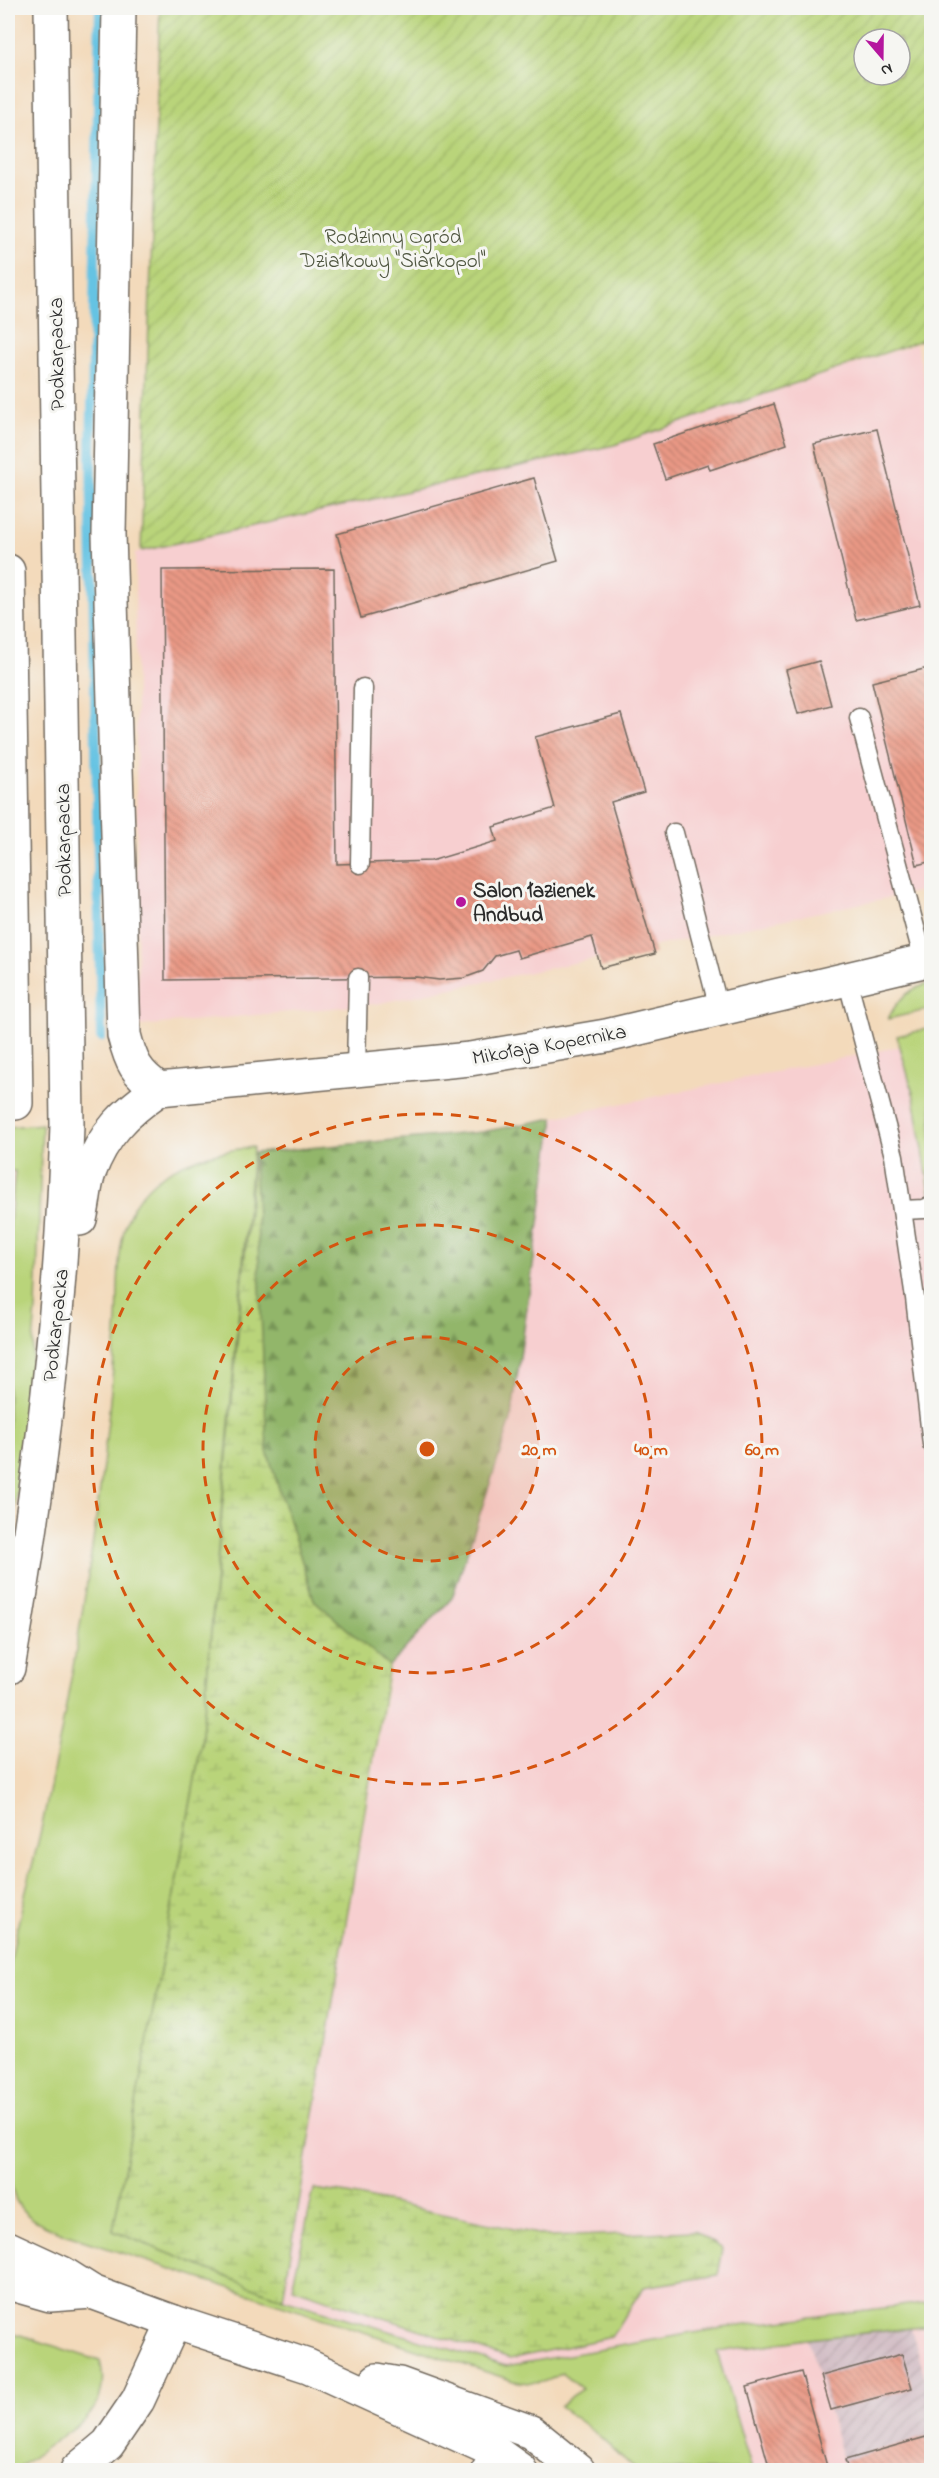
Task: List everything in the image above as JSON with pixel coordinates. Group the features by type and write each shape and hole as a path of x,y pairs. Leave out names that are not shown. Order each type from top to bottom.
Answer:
{"main road":[{"name":"Podkarpacka","path":"8,1668 22,1591 43,1445 61,1265 67,1124 51,8"},
{"path":"61,1265 81,1217 88,1174 100,1149 117,1122 159,1089 143,1078 130,1058 124,1035 109,534 118,8"},
{"path":"8,571 12,1103"},
{"name":"Mikołaja Kopernika","path":"159,1089 470,1059 595,1038 928,960"},
{"path":"8,2248 62,2273 92,2292 174,2322 308,2366 493,2448 520,2470"},
{"path":"8,2283 50,2295 92,2292"},
{"path":"77,2470 108,2444 138,2400 174,2322"},
{"path":"493,2448 531,2432 578,2470"}],"lane":[{"path":"360,864 363,688"},
{"path":"859,718 928,960"},
{"path":"674,833 719,1010"},
{"path":"356,1070 358,978"},
{"path":"847,979 894,1156 915,1298 932,1444"},
{"path":"902,1210 924,1209 932,1206"}],"shaded area":[{"path":"916,344 932,408 931,889 376,1004 138,1026 135,553 614,445"},
{"path":"931,1040 931,2302 722,2328 506,2366 283,2299 482,1132"},
{"path":"15,1170 8,1243 8,1171"},
{"path":"931,2326 931,2399 911,2328"},
{"path":"911,2328 931,2399 931,2470 846,2470 808,2339"},
{"path":"808,2339 846,2470 752,2470 717,2352"}],"green space":[{"name":"Rodzinny Ogród Działkowy \"Siarkopol\"","path":"160,8 931,8 931,337 614,445 141,551"},
{"path":"931,983 931,1009 888,1019 905,995"},
{"path":"931,1028 932,1192 930,1192 914,1097 897,1036"},
{"path":"554,1118 511,1420 452,1598 389,1666 314,1600 267,1451 254,1153 482,1132"},
{"path":"42,1124 36,1309 28,1402 8,1561 8,1243 15,1171 8,1171 8,1127"},
{"path":"253,1147 201,1746 113,2231 283,2299 506,2366 722,2328 931,2302 931,2326 808,2339 717,2352 752,2470 636,2470 595,2432 560,2407 582,2389 562,2373 540,2383 514,2381 67,2235 34,2220 21,2209 16,2201 7,2154 6,2024 10,1966 58,1749 85,1597 108,1421 120,1256 124,1230 137,1201 149,1186 164,1175 180,1166 215,1153"},
{"path":"254,1153 267,1451 314,1600 389,1666 283,2299 113,2231 201,1746"},
{"path":"314,2189 348,2194 552,2237 695,2231 723,2249 718,2275 644,2287 611,2337 510,2359 292,2288"},
{"path":"8,2331 100,2361 102,2369 99,2399 86,2419 15,2470 8,2470"}],"building":[{"path":"774,404 787,444 710,470 708,464 665,479 653,444"},
{"path":"877,429 920,605 856,620 814,444"},
{"path":"534,478 558,561 361,618 337,534"},
{"path":"334,569 337,864 431,861 497,841 493,827 555,808 535,737 621,714 644,792 611,802 655,954 601,968 592,937 519,958 516,950 495,956 483,971 464,978 439,980 416,977 165,980 162,570"},
{"path":"819,661 831,705 798,714 786,670"},
{"path":"932,667 932,861 917,865 872,682"},
{"path":"902,2354 912,2388 831,2410 821,2376"},
{"path":"801,2372 828,2470 770,2470 747,2387"},
{"path":"926,2437 932,2458 932,2470 848,2470 845,2460"}],"waterway":[{"path":"100,8 91,456 101,1037"}],"place":[{"name":"Salon łazienek Andbud","path":"461,902"}]}
